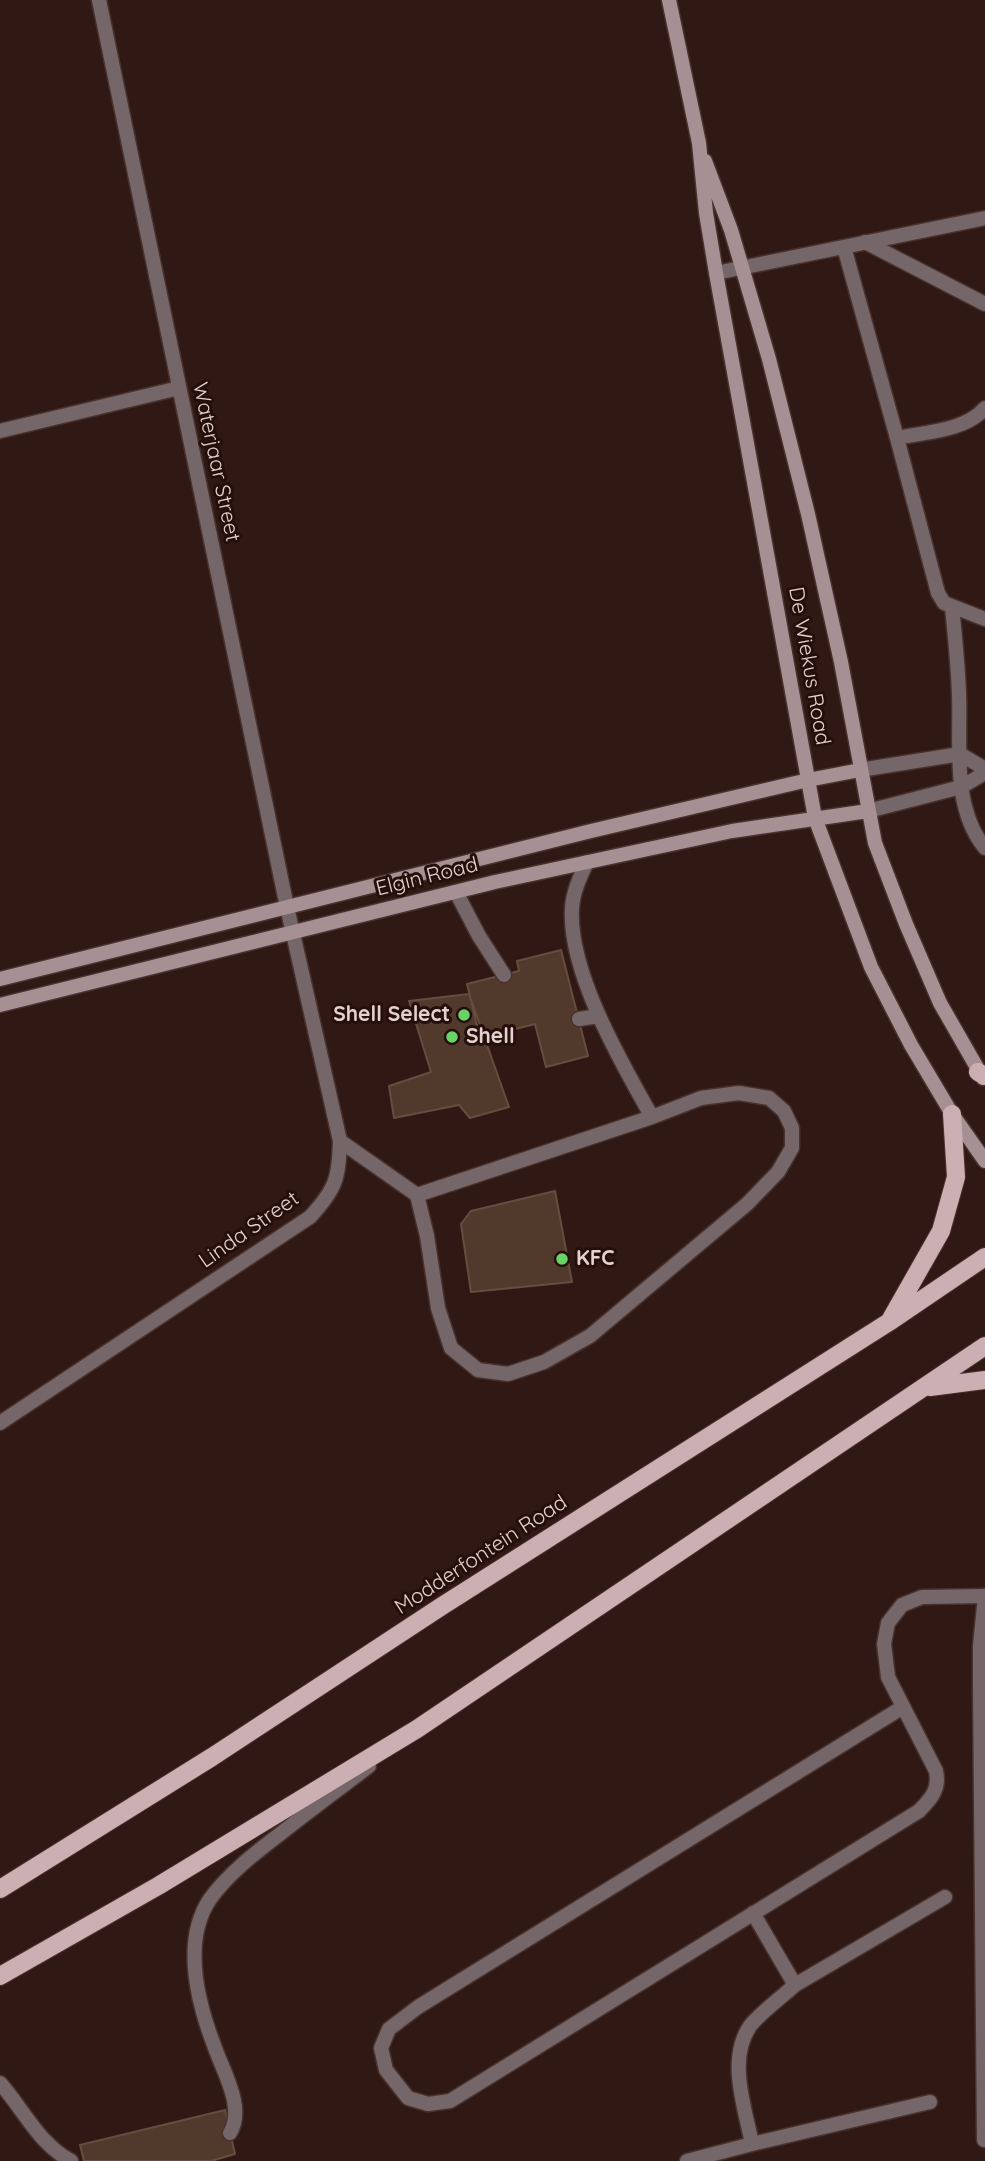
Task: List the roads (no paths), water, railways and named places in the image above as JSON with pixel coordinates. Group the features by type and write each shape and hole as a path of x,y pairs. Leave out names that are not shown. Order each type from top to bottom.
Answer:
{"main road":[{"path":"889,1322 941,1231 956,1177 952,1114"},
{"name":"Modderfontein Road","path":"0,1889 212,1757 454,1599 889,1322 985,1257"},
{"path":"0,1976 158,1886 417,1729 985,1346"},
{"path":"925,1388 985,1380"}],"street":[{"name":"Waterjaar Street","path":"99,0 293,932"},
{"name":"De Wiekus Road","path":"669,0 699,143 705,213 814,818 871,967 911,1045 952,1114 985,1161"},
{"name":"De Wiekus Road","path":"699,143 743,268 808,514 841,662 875,843 940,1003 983,1076"},
{"path":"716,273 985,218"},
{"path":"865,242 985,304"},
{"path":"844,247 938,593 944,603 985,619"},
{"path":"0,431 179,388"},
{"path":"897,438 965,424 985,408"},
{"path":"952,607 959,691 961,787 967,816 985,848"},
{"path":"860,770 960,754 985,771 961,787 868,811"},
{"name":"Elgin Road","path":"0,979 603,828 860,770"},
{"name":"Elgin Road","path":"0,1005 587,862 732,831 868,811"},
{"path":"587,862 576,888 572,908 578,957 599,1016 652,1117"},
{"path":"456,892 479,936 504,975"},
{"name":"Linda Street","path":"0,1423 310,1217 327,1198 339,1173 340,1141 293,932"},
{"path":"579,1018 599,1016"},
{"path":"340,1141 417,1195 427,1236 438,1308 451,1348 478,1370 508,1374 544,1362 590,1336 747,1204 778,1172 792,1148 792,1128 784,1111 769,1098 738,1093 701,1098 652,1117 417,1195"},
{"path":"903,1707 418,2007 389,2029 381,2048 386,2070 408,2098 428,2105 450,2101 919,1811 933,1797 938,1782 936,1771 888,1677 884,1644 888,1623 902,1605 922,1597 985,1596 980,1687 984,2140"},
{"path":"230,2133 235,2126 236,2114 232,2095 205,2020 194,1956 198,1926 209,1901 244,1861 417,1729"},
{"path":"752,2144 739,2082 739,2053 750,2026 795,1985 945,1897"},
{"path":"753,1913 795,1985"},
{"path":"0,2084 44,2141 71,2161"},
{"path":"687,2161 930,2102"}],"place":[{"name":"Shell Select","path":"464,1015"},
{"name":"Shell","path":"452,1037"},
{"name":"KFC","path":"562,1259"}]}
